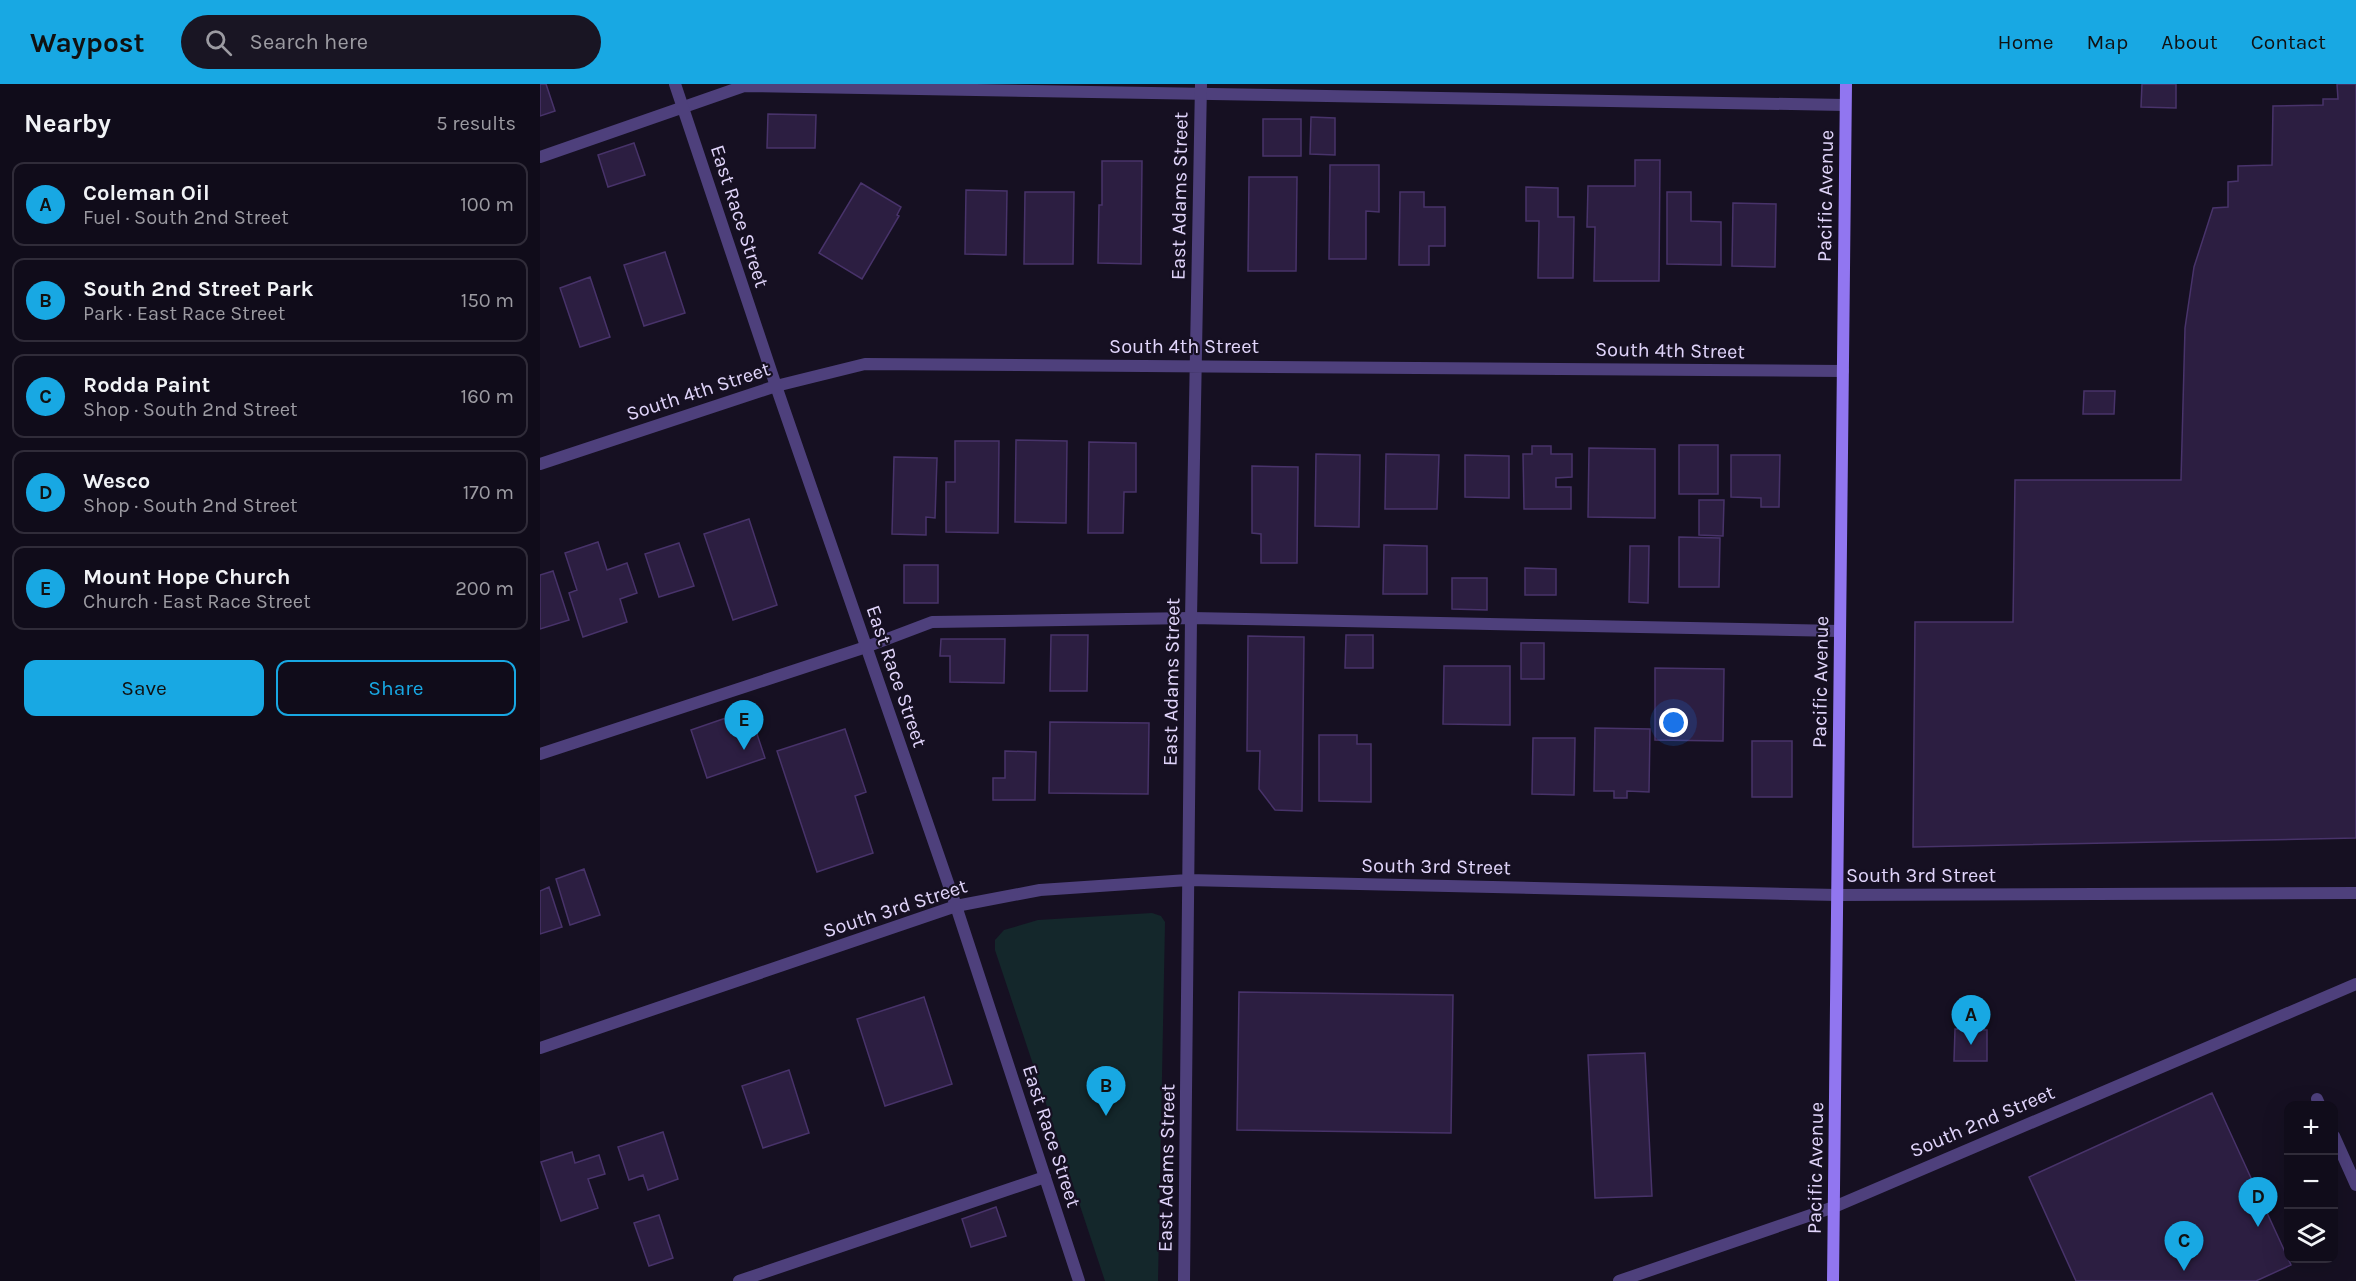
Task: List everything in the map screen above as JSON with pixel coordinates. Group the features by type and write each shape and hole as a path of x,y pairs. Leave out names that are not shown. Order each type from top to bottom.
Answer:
{"street":[{"name":"East Race Street","path":"675,84 776,386 956,906 1079,1281"},
{"name":"Pacific Avenue","path":"1833,1281 1846,84"},
{"path":"540,157 744,86 1201,89 1845,105"},
{"name":"East Adams Street","path":"1184,1281 1194,365 1201,89"},
{"name":"South 4th Street","path":"540,464 776,386 865,364 1843,371"},
{"path":"540,754 932,622 1191,618 1840,631"},
{"name":"South 3rd Street","path":"540,1048 956,906 1040,890 1188,880 1837,895 2356,893"},
{"name":"South 2nd Street","path":"1619,1281 1834,1207 2356,984"},
{"path":"2338,1145 2356,1185"},
{"path":"739,1281 1045,1177"}],"green space":[{"path":"1152,913 1161,916 1165,922 1158,1281 1105,1281 995,950 995,940 1004,930 1038,920"}],"building":[{"path":"540,84 546,84 555,111 540,116"},
{"path":"2142,84 2176,84 2176,108 2141,107"},
{"path":"2337,84 2356,84 2356,838 1913,847 1915,622 2013,622 2015,480 2181,480 2185,328 2194,267 2213,208 2228,207 2228,182 2238,181 2238,166 2272,165 2273,106 2323,105 2323,99 2338,99"},
{"path":"768,114 816,115 815,148 767,148"},
{"path":"1311,117 1335,118 1335,155 1310,154"},
{"path":"1263,119 1301,119 1301,156 1263,156"},
{"path":"634,143 645,175 608,187 598,155"},
{"path":"1635,160 1660,160 1659,281 1594,281 1595,227 1587,227 1588,186 1635,186"},
{"path":"1102,161 1142,161 1141,264 1098,263"},
{"path":"1330,165 1379,165 1379,212 1366,211 1366,259 1329,259"},
{"path":"1249,177 1297,177 1296,271 1248,271"},
{"path":"861,183 901,207 897,215 899,216 862,279 819,253"},
{"path":"1526,187 1558,188 1558,217 1574,217 1573,278 1538,278 1539,221 1526,221"},
{"path":"966,190 1007,191 1006,255 965,254"},
{"path":"1025,192 1074,192 1073,264 1024,264"},
{"path":"1400,192 1424,192 1424,207 1445,207 1445,246 1429,246 1429,265 1399,265"},
{"path":"1667,192 1691,192 1691,221 1721,222 1721,265 1667,264"},
{"path":"1733,203 1776,204 1775,267 1732,266"},
{"path":"665,252 685,313 644,326 624,265"},
{"path":"590,277 610,337 580,347 560,288"},
{"path":"2084,391 2115,391 2114,414 2083,414"},
{"path":"1016,440 1067,441 1066,523 1015,522"},
{"path":"955,441 999,441 998,533 946,532 946,482 955,482"},
{"path":"1089,442 1136,443 1136,492 1124,492 1123,533 1088,533"},
{"path":"1679,445 1718,445 1718,494 1679,494"},
{"path":"1532,446 1551,446 1551,454 1572,454 1572,477 1556,478 1556,487 1571,487 1571,509 1524,509 1523,454 1532,454"},
{"path":"1589,448 1655,449 1655,518 1588,517"},
{"path":"1316,454 1360,455 1359,527 1315,526"},
{"path":"1386,454 1439,455 1437,509 1385,509"},
{"path":"1465,455 1509,456 1509,498 1465,497"},
{"path":"1731,455 1780,455 1779,507 1761,507 1761,498 1731,497"},
{"path":"894,457 937,458 935,518 926,517 926,535 892,534"},
{"path":"1252,466 1298,467 1297,563 1261,563 1261,534 1252,533"},
{"path":"1699,500 1724,500 1723,536 1699,535"},
{"path":"749,519 777,605 733,620 704,534"},
{"path":"1679,537 1720,538 1719,587 1679,587"},
{"path":"598,542 607,570 627,563 637,593 620,599 627,622 583,637 569,593 577,590 565,553"},
{"path":"679,543 694,586 659,597 645,554"},
{"path":"1384,545 1427,546 1427,594 1383,594"},
{"path":"1630,546 1649,546 1648,603 1629,602"},
{"path":"904,565 938,565 938,603 904,603"},
{"path":"1525,568 1556,569 1556,595 1525,595"},
{"path":"553,571 569,620 540,629 540,575"},
{"path":"1452,578 1487,578 1487,610 1452,609"},
{"path":"1051,635 1088,635 1087,691 1050,691"},
{"path":"1346,635 1373,635 1373,668 1345,668"},
{"path":"1248,636 1304,637 1302,811 1275,810 1259,789 1260,751 1247,751"},
{"path":"941,639 1005,639 1004,683 950,682 950,656 940,656"},
{"path":"1521,643 1544,643 1544,679 1521,679"},
{"path":"1444,666 1510,666 1510,725 1443,724"},
{"path":"1655,668 1724,669 1723,741 1655,740"},
{"path":"749,710 765,758 707,778 691,730"},
{"path":"1050,722 1149,723 1148,794 1049,793"},
{"path":"1595,728 1650,729 1649,792 1627,791 1627,798 1614,798 1614,791 1594,791"},
{"path":"845,729 866,792 855,796 873,853 817,872 777,751"},
{"path":"1319,735 1357,735 1357,744 1371,744 1371,802 1319,801"},
{"path":"1533,738 1575,738 1574,795 1532,794"},
{"path":"1752,741 1792,741 1792,797 1752,797"},
{"path":"1005,751 1036,752 1035,800 993,800 993,778 1005,778"},
{"path":"584,869 600,915 570,925 556,879"},
{"path":"549,887 562,927 540,934 540,891"},
{"path":"1239,992 1453,995 1451,1133 1237,1130"},
{"path":"924,997 952,1084 885,1106 857,1019"},
{"path":"1955,1029 1987,1030 1987,1061 1954,1061"},
{"path":"1645,1053 1652,1196 1595,1198 1588,1055"},
{"path":"789,1070 809,1133 763,1148 742,1086"},
{"path":"2212,1093 2284,1250 2284,1263 2291,1265 2256,1281 2076,1281 2029,1177"},
{"path":"663,1132 678,1179 648,1190 643,1175 629,1180 618,1147"},
{"path":"572,1152 575,1163 599,1155 605,1174 588,1179 598,1208 561,1221 541,1162"},
{"path":"996,1207 1006,1236 971,1247 962,1219"},
{"path":"659,1215 673,1258 649,1266 634,1223"}],"place":[{"name":"Mount Hope Church","path":"744,750"},
{"name":"Coleman Oil","path":"1971,1045"},
{"name":"South 2nd Street Park","path":"1106,1116"},
{"name":"Wesco","path":"2258,1227"},
{"name":"Rodda Paint","path":"2184,1271"}]}
